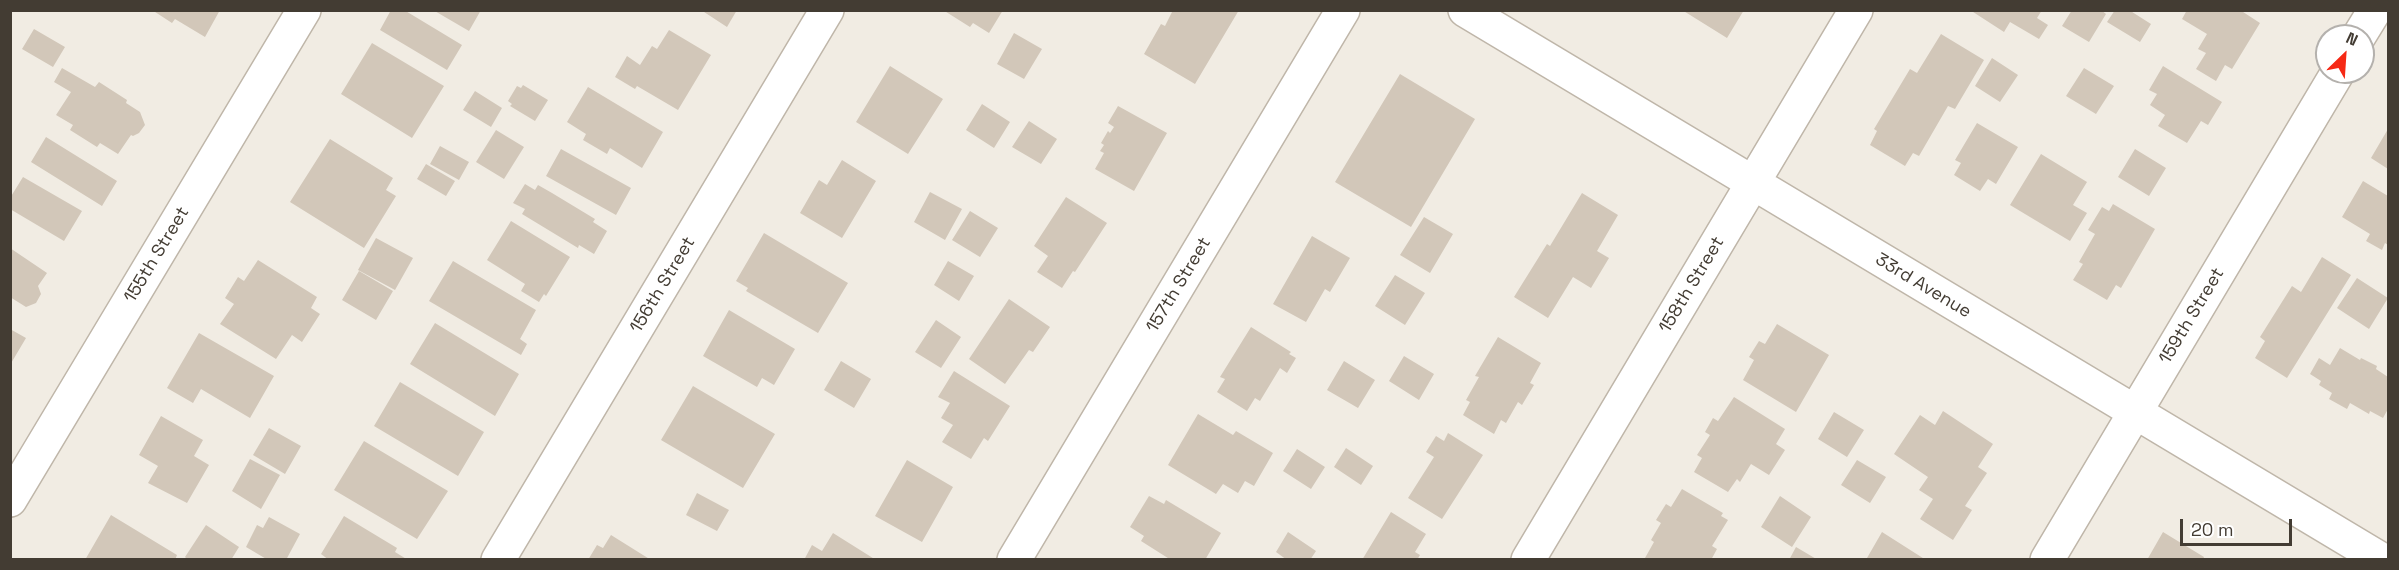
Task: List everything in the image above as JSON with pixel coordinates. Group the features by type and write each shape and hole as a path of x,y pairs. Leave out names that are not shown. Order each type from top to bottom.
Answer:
{"street":[{"name":"155th Street","path":"10,500 304,10"},
{"name":"156th Street","path":"498,560 827,10"},
{"name":"157th Street","path":"1014,560 1343,10"},
{"name":"33rd Avenue","path":"1465,10 2382,560"},
{"name":"158th Street","path":"1528,560 1856,10"},
{"path":"2366,24 2375,10"},
{"name":"159th Street","path":"2047,560 2331,84"}],"building":[{"path":"152,10 220,10 205,37 175,19 172,23"},
{"path":"391,10 404,10 462,45 447,70 380,30"},
{"path":"433,10 481,10 469,31"},
{"path":"701,10 737,10 727,27"},
{"path":"943,10 1003,10 989,33 973,23 970,27"},
{"path":"1173,10 1239,10 1195,84 1144,54 1161,24 1165,26"},
{"path":"1682,10 1744,10 1727,38"},
{"path":"1970,10 2042,10 2037,18 2048,25 2039,39 2010,22 2004,32"},
{"path":"2072,10 2101,10 2106,14 2089,42 2062,26"},
{"path":"2115,10 2129,10 2151,24 2140,42 2107,22"},
{"path":"2187,10 2240,10 2260,23 2232,69 2225,65 2216,81 2196,69 2206,53 2198,49 2207,34 2182,19"},
{"path":"34,29 65,47 53,67 22,49"},
{"path":"669,30 711,55 678,110 637,86 635,89 615,77 627,56 640,65 652,46 657,49"},
{"path":"1014,33 1042,49 1024,79 997,64"},
{"path":"1941,34 1984,60 1955,109 1948,106 1919,156 1913,153 1905,166 1870,145 1877,131 1874,129 1910,69 1917,73"},
{"path":"372,43 444,86 412,138 341,94"},
{"path":"1992,58 2018,75 2000,102 1975,86"},
{"path":"890,66 943,99 908,154 856,122"},
{"path":"2163,66 2222,102 2208,125 2201,121 2187,143 2158,126 2165,115 2150,105 2157,94 2149,90"},
{"path":"62,68 95,87 99,82 127,100 126,103 140,112 145,125 139,133 131,135 118,154 100,143 97,147 70,130 73,125 56,115 71,92 54,82"},
{"path":"2084,68 2114,86 2096,114 2066,96"},
{"path":"1400,74 1475,119 1411,227 1335,182"},
{"path":"523,85 548,100 535,121 510,106 512,104 508,101 517,86 521,88"},
{"path":"588,87 663,132 642,168 610,148 607,154 583,140 586,134 567,122"},
{"path":"475,91 502,108 491,127 463,110"},
{"path":"982,104 1010,122 994,148 966,130"},
{"path":"1118,106 1167,133 1134,191 1095,169 1104,153 1100,151 1104,145 1101,143 1108,131 1110,133 1114,127 1108,123"},
{"path":"1029,121 1057,139 1041,164 1012,147"},
{"path":"1977,123 2018,147 1996,184 1988,179 1980,191 1954,175 1961,163 1955,160"},
{"path":"2388,129 2388,169 2371,158"},
{"path":"496,130 524,147 504,179 476,162"},
{"path":"46,137 117,181 102,206 31,162"},
{"path":"330,139 393,178 386,190 396,196 364,248 290,202"},
{"path":"440,146 469,162 459,180 430,164"},
{"path":"561,149 631,188 616,215 546,176"},
{"path":"2135,149 2166,168 2149,196 2118,177"},
{"path":"2041,154 2087,182 2073,205 2087,213 2070,241 2010,205"},
{"path":"842,160 876,181 842,238 800,213 819,180 827,185"},
{"path":"426,164 455,181 446,196 417,179"},
{"path":"23,177 82,211 64,241 10,209 10,198"},
{"path":"2363,181 2388,196 2388,245 2385,243 2382,250 2366,241 2370,234 2342,217"},
{"path":"525,184 535,190 538,185 552,193 595,219 593,222 607,231 594,254 579,245 578,248 522,214 525,209 513,203"},
{"path":"930,192 962,209 945,240 914,222"},
{"path":"1582,193 1618,215 1597,251 1609,258 1591,288 1573,277 1548,318 1514,297 1547,244 1550,246"},
{"path":"1066,197 1107,223 1062,288 1037,272 1048,256 1034,246"},
{"path":"2113,204 2155,229 2121,288 2116,285 2107,300 2073,280 2083,264 2079,262 2095,234 2088,230 2102,207 2109,211"},
{"path":"970,211 998,228 980,257 952,240"},
{"path":"1424,217 1453,234 1430,273 1400,255"},
{"path":"511,221 570,257 546,296 544,294 539,302 521,291 525,284 487,260"},
{"path":"764,233 848,283 818,333 746,291 748,288 736,281"},
{"path":"1312,236 1350,258 1330,292 1325,289 1306,322 1273,304"},
{"path":"376,238 413,258 395,290 358,270"},
{"path":"10,248 47,273 38,286 41,294 36,303 26,307 10,297"},
{"path":"2322,257 2351,275 2287,378 2255,358 2265,341 2260,337 2292,286 2301,292"},
{"path":"258,260 317,297 311,308 320,314 302,342 292,335 276,359 220,324 234,304 225,298 238,277 244,281"},
{"path":"453,261 536,310 520,339 527,344 521,355 429,301"},
{"path":"948,261 974,276 959,301 934,285"},
{"path":"359,271 393,291 376,320 342,300"},
{"path":"1395,275 1425,293 1405,325 1375,306"},
{"path":"2357,278 2388,298 2369,329 2337,308"},
{"path":"1009,299 1050,327 1033,352 1029,350 1005,384 969,359"},
{"path":"729,310 795,349 774,385 762,378 757,387 703,356"},
{"path":"936,320 961,337 941,368 915,352"},
{"path":"435,323 519,374 495,416 410,364"},
{"path":"1777,324 1829,355 1796,412 1743,380 1754,360 1749,357 1759,341 1765,344"},
{"path":"1251,327 1291,352 1289,354 1296,358 1287,373 1280,368 1260,401 1255,398 1247,411 1217,392 1225,379 1220,377"},
{"path":"10,329 26,338 10,365"},
{"path":"199,333 274,376 250,418 201,389 193,403 167,388"},
{"path":"1498,337 1541,363 1530,383 1534,385 1522,405 1518,402 1506,423 1501,420 1494,434 1463,415 1470,402 1466,400 1479,377 1475,376"},
{"path":"2340,348 2360,360 2361,358 2377,366 2376,369 2388,377 2388,409 2383,418 2370,411 2369,414 2350,403 2347,409 2329,399 2332,393 2319,385 2321,381 2310,374 2319,358 2330,365"},
{"path":"1404,356 1434,374 1419,400 1389,381"},
{"path":"841,361 871,379 854,408 824,390"},
{"path":"1344,361 1375,380 1358,408 1327,390"},
{"path":"954,371 1010,406 988,441 984,438 971,459 942,442 953,425 941,418 950,403 938,397"},
{"path":"400,382 484,432 458,476 374,426"},
{"path":"693,386 775,434 743,488 661,440"},
{"path":"1734,397 1785,429 1776,444 1785,450 1769,475 1751,464 1740,482 1737,479 1728,492 1694,472 1702,458 1697,455 1710,435 1705,432 1713,418 1718,421"},
{"path":"1943,411 1993,444 1978,467 1987,473 1965,506 1972,510 1953,540 1920,519 1933,499 1919,490 1928,477 1894,454 1920,415 1935,425"},
{"path":"1834,412 1864,430 1847,457 1818,439"},
{"path":"1198,414 1233,435 1236,431 1273,453 1254,486 1245,481 1238,493 1223,484 1216,494 1168,465"},
{"path":"161,416 203,440 194,456 209,465 187,503 148,483 158,466 139,455"},
{"path":"269,428 301,446 285,474 253,455"},
{"path":"1448,433 1483,455 1442,519 1408,498 1434,457 1426,452 1436,436 1444,441"},
{"path":"364,441 448,491 417,539 334,490"},
{"path":"1346,448 1373,466 1361,485 1334,467"},
{"path":"1297,449 1325,467 1311,489 1283,471"},
{"path":"250,459 280,475 261,509 232,491"},
{"path":"907,460 953,487 922,542 875,516"},
{"path":"1857,460 1886,477 1870,503 1841,485"},
{"path":"1682,489 1723,513 1721,516 1728,520 1712,546 1717,549 1711,560 1648,560 1645,558 1654,542 1651,540 1661,523 1656,520 1666,504 1671,507"},
{"path":"697,493 729,510 717,531 686,515"},
{"path":"1149,496 1164,504 1166,500 1221,533 1205,560 1171,560 1141,541 1144,536 1130,527"},
{"path":"1780,496 1811,517 1792,547 1761,527"},
{"path":"1391,512 1426,534 1415,552 1420,555 1417,560 1362,560"},
{"path":"111,515 177,555 175,560 85,560"},
{"path":"344,516 397,548 395,552 408,560 329,560 321,554"},
{"path":"269,517 300,534 286,560 268,560 246,547 257,525 263,528"},
{"path":"206,525 239,547 231,560 188,560 185,557"},
{"path":"1288,532 1316,551 1310,560 1287,560 1276,552"},
{"path":"1882,532 1926,560 1870,560 1867,558"},
{"path":"2163,532 2204,557 2203,560 2147,560"},
{"path":"833,533 876,560 804,560 812,545 822,551"},
{"path":"611,535 651,560 588,560 597,545 603,548"},
{"path":"1796,547 1818,560 1789,560"}]}
